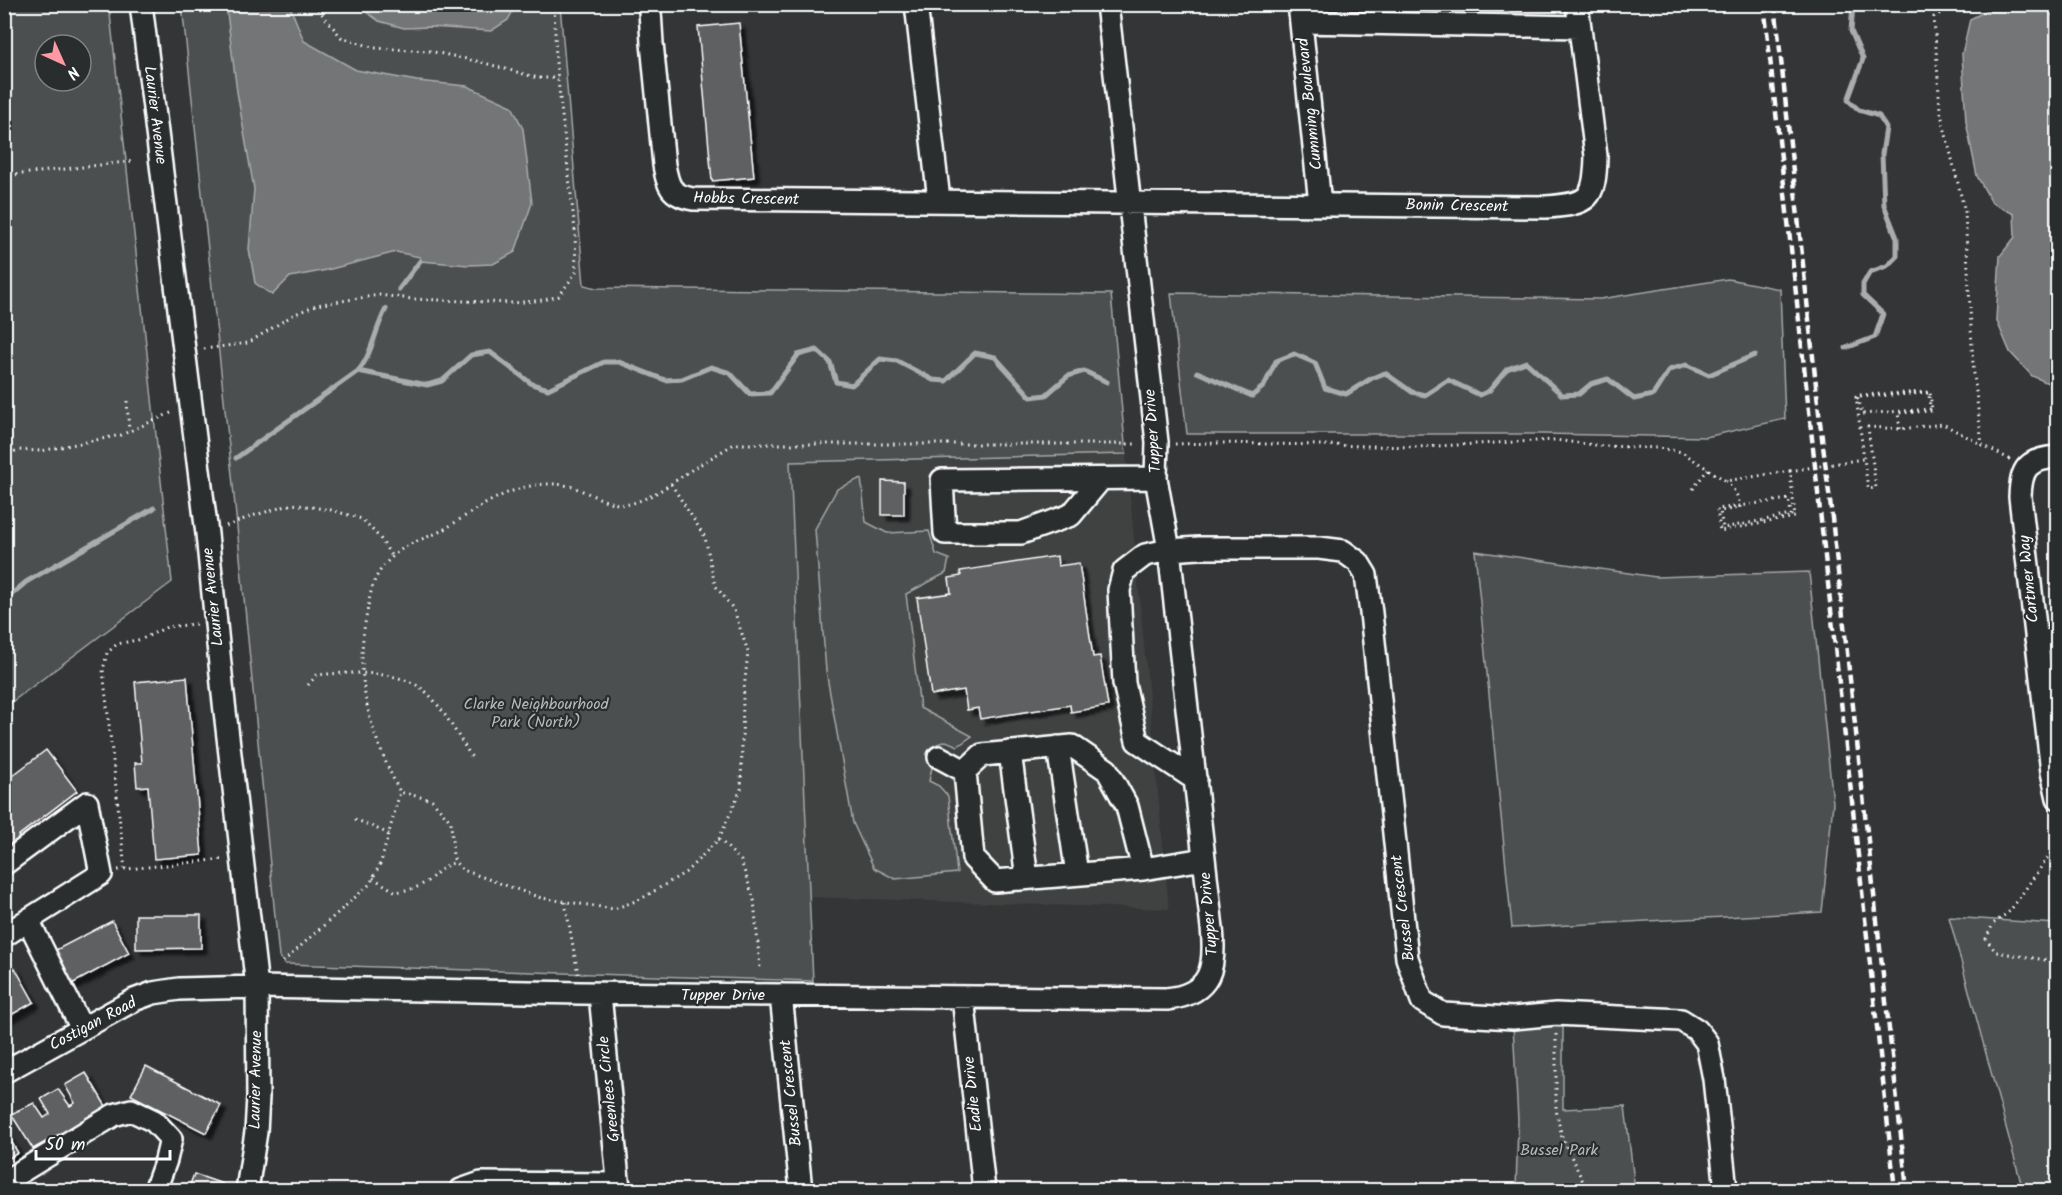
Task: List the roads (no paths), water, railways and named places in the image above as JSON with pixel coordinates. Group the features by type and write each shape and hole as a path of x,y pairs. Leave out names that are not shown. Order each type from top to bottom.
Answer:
{"street":[{"name":"Laurier Avenue","path":"141,4 207,534 257,987 256,1132 246,1191"},
{"name":"Hobbs Crescent","path":"651,4 651,32 664,165 668,184 679,197 693,199 1130,203"},
{"path":"916,4 939,200"},
{"name":"Tupper Drive","path":"257,987 1167,999 1183,997 1195,992 1205,982 1212,968 1214,951 1169,550 1156,478 1157,442 1107,4"},
{"name":"Bonin Crescent","path":"1130,203 1546,207 1573,205 1589,196 1595,182 1596,156 1577,4"},
{"path":"1300,13 1580,27"},
{"name":"Cumming Boulevard","path":"1300,13 1320,204"},
{"name":"Cartmer Way","path":"2058,457 2040,458 2026,468 2020,478 2020,497 2036,640 2052,772 2058,798"},
{"path":"1101,479 1071,515 1021,533 945,533 942,480 1156,478"},
{"name":"Bussel Crescent","path":"1196,780 1137,741 1124,683 1119,590 1124,571 1145,555 1169,550 1319,548 1343,552 1358,562 1366,575 1371,613 1407,958 1422,1001 1443,1014 1513,1018 1556,1014 1681,1020 1697,1030 1707,1043 1726,1191"},
{"path":"2036,640 2058,641"},
{"path":"965,771 982,755 1072,746 1107,770 1127,806 1143,868"},
{"path":"1058,747 1077,874"},
{"path":"1010,752 1027,878"},
{"path":"939,757 965,771"},
{"path":"965,771 973,858 995,881 1143,868 1204,859"},
{"path":"4,864 87,803 101,874 4,936"},
{"path":"28,920 82,1029"},
{"name":"Costigan Road","path":"4,1072 134,1000 153,993 257,987"},
{"name":"Greenlees Circle","path":"461,1191 481,1183 619,1188 590,993"},
{"name":"Bussel Crescent","path":"781,995 801,1191"},
{"name":"Eadie Drive","path":"963,997 984,1191"},
{"path":"4,1182 114,1115 131,1110 154,1121 171,1139 154,1191"}],"waterway":[{"path":"1846,348 1875,337 1883,314 1863,295 1863,284 1870,272 1887,266 1897,256 1897,238 1884,205 1882,154 1886,128 1879,116 1859,110 1848,100 1863,59 1851,31 1853,4"},
{"path":"399,289 420,261"},
{"path":"236,458 358,371 367,357 386,309"},
{"path":"358,371 427,385 442,381 471,355 490,352 532,384 548,389 604,362 619,362 665,380 682,379 711,367 730,373 750,394 770,393 798,355 817,350 830,362 836,382 852,385 880,359 897,361 933,380 946,381 975,353 995,357 1031,397 1046,395 1068,376 1084,371 1107,382"},
{"path":"1197,372 1252,396 1264,386 1276,361 1294,354 1315,363 1325,388 1346,394 1385,373 1412,392 1425,395 1448,380 1480,395 1489,391 1507,369 1526,362 1562,395 1579,394 1591,384 1608,379 1634,399 1653,395 1669,370 1687,365 1709,375 1755,355"},
{"path":"4,601 26,582 154,508"}],"railway":[{"path":"1764,4 1895,1190"},
{"path":"1775,4 1907,1190"}],"park label":[{"name":"Clarke Neighbourhood Park (North)","path":"536,713"},
{"name":"Bussel Park","path":"1559,1150"}]}
